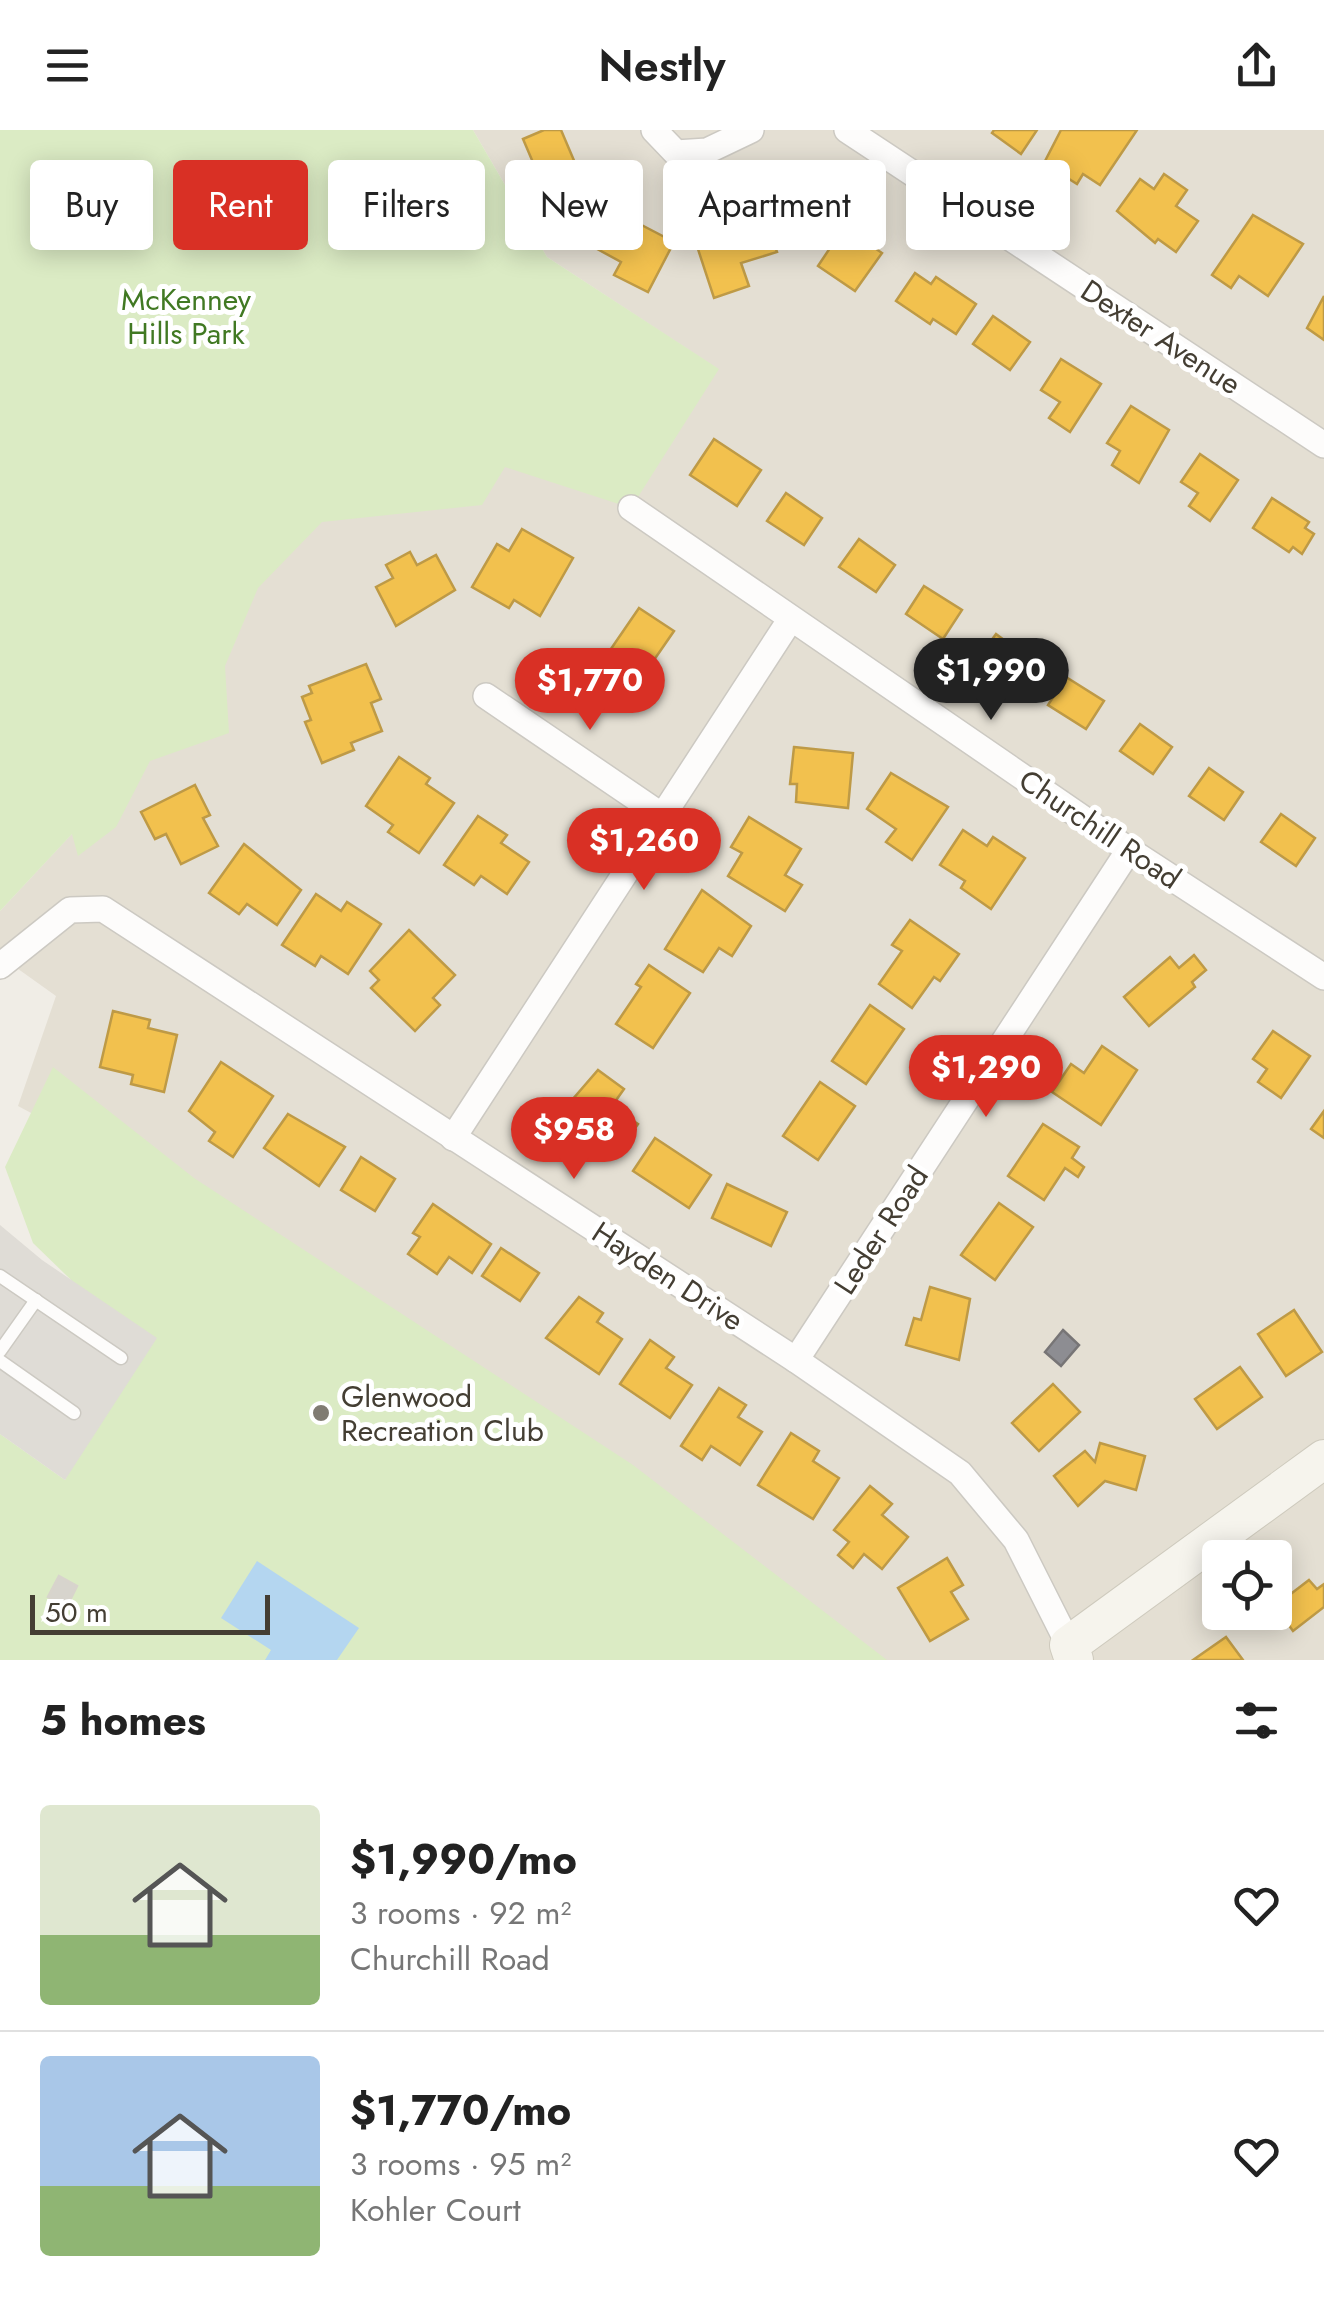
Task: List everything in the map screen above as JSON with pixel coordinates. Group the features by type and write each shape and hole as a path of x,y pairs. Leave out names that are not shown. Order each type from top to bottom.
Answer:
{"street":[{"path":"654,130 676,154 707,151 751,130"},
{"name":"Dexter Avenue","path":"847,130 1324,445"},
{"name":"Churchill Road","path":"631,508 1130,850 1324,976"},
{"path":"453,1138 790,620"},
{"path":"486,696 661,816"},
{"name":"Leder Road","path":"796,1360 1130,850"},
{"name":"Hayden Drive","path":"0,966 70,910 103,909 796,1360 960,1473 1016,1540 1072,1653"},
{"path":"1072,1653 1324,1459"}],"lane":[{"path":"0,1276 121,1358"},
{"path":"0,1351 36,1300"},
{"path":"0,1361 74,1413"}],"shaded area":[{"path":"473,130 1324,130 1324,1660 855,1660 213,1210 18,1106 56,996 0,956 0,911 96,808 343,413 718,369 547,257 543,250 643,250 643,160 505,160 505,185"},
{"path":"0,1225 42,1260 157,1338 65,1480 0,1434"}],"green space":[{"name":"McKenney Hills Park","path":"0,130 473,130 505,185 505,250 543,250 547,257 719,369 631,508 505,467 482,505 322,522 258,588 225,666 229,733 150,761 116,827 78,856 72,834 0,911"},
{"name":"Glenwood Recreation Club","path":"53,1067 194,1178 633,1465 887,1660 0,1660 0,1434 65,1480 133,1340 33,1243 5,1167"}],"water":[{"path":"257,1561 359,1628 337,1660 265,1660 271,1650 221,1618"}],"building: Homes":[{"path":"544,130 561,130 574,160 532,160 523,139"},
{"path":"1037,130 1021,154 992,133"},
{"path":"1061,130 1137,130 1100,185 1083,174 1077,184 1070,180 1070,160 1046,160"},
{"path":"1164,174 1187,190 1176,206 1198,221 1176,252 1158,239 1155,243 1117,211 1140,179 1154,189"},
{"path":"1253,215 1303,244 1268,296 1239,276 1231,288 1212,275"},
{"path":"643,226 663,236 663,250 670,250 648,292 614,275 621,262 599,250 643,250"},
{"path":"698,250 776,250 741,263 749,286 714,298"},
{"path":"829,250 882,253 855,291 818,266"},
{"path":"915,273 931,284 936,277 976,304 956,334 933,319 930,324 896,301"},
{"path":"1324,296 1324,340 1307,328"},
{"path":"993,316 1030,342 1010,370 973,344"},
{"path":"1061,359 1101,384 1070,432 1049,418 1060,402 1041,390"},
{"path":"1131,406 1169,430 1139,483 1112,465 1120,451 1107,443"},
{"path":"714,439 761,470 737,506 690,475"},
{"path":"1200,454 1238,480 1210,521 1189,506 1198,493 1181,482"},
{"path":"786,493 822,518 804,545 767,521"},
{"path":"1272,498 1309,522 1305,528 1314,534 1302,554 1293,547 1289,552 1253,528"},
{"path":"522,529 573,558 540,616 514,600 509,608 472,587 497,544 509,551"},
{"path":"859,539 895,565 876,592 839,567"},
{"path":"410,552 417,565 436,555 455,590 396,626 376,587 393,578 386,565"},
{"path":"924,586 962,610 943,639 906,614"},
{"path":"639,608 674,631 636,686 602,662"},
{"path":"996,634 1034,662 1015,688 977,660"},
{"path":"366,664 381,699 371,703 382,731 351,743 354,750 322,763 305,722 311,720 302,697 312,693 309,686"},
{"path":"1066,677 1104,701 1086,729 1048,705"},
{"path":"1140,724 1172,747 1153,774 1120,751"},
{"path":"794,747 853,753 848,808 796,802 797,784 790,784"},
{"path":"399,757 430,778 426,784 454,803 419,853 388,832 393,825 366,806"},
{"path":"1209,768 1243,792 1224,820 1189,796"},
{"path":"891,773 948,807 912,860 886,842 896,829 867,809"},
{"path":"195,785 210,815 203,818 218,846 181,864 166,834 155,839 141,812"},
{"path":"1281,814 1315,838 1296,866 1261,842"},
{"path":"478,816 507,835 501,843 529,862 507,894 481,876 474,885 444,865"},
{"path":"749,817 801,849 785,875 802,885 785,911 728,876 742,853 731,847"},
{"path":"963,830 987,846 993,837 1025,858 991,909 961,888 965,881 940,865"},
{"path":"244,844 301,890 277,925 247,904 239,914 209,893"},
{"path":"702,890 751,926 732,956 719,948 703,972 665,949"},
{"path":"316,894 341,911 347,902 381,924 348,974 321,956 315,966 282,945"},
{"path":"910,920 959,954 940,981 934,977 912,1008 879,984 902,951 892,945"},
{"path":"409,930 455,975 433,998 440,1005 415,1031 371,988 379,980 370,971"},
{"path":"1194,955 1206,970 1192,982 1195,987 1149,1026 1124,997 1170,957 1179,968"},
{"path":"649,965 690,993 653,1048 616,1024 641,987 636,984"},
{"path":"870,1005 904,1029 866,1084 832,1061"},
{"path":"113,1011 150,1020 148,1028 177,1035 164,1092 131,1084 133,1075 100,1067"},
{"path":"1273,1031 1310,1056 1281,1098 1258,1082 1267,1069 1253,1059"},
{"path":"1102,1046 1137,1070 1101,1125 1052,1092 1071,1064 1084,1073"},
{"path":"221,1062 273,1096 233,1157 209,1141 215,1132 189,1111"},
{"path":"598,1070 624,1089 612,1106 638,1124 615,1156 559,1115"},
{"path":"820,1082 855,1106 818,1160 783,1136"},
{"path":"1324,1111 1324,1138 1311,1129"},
{"path":"288,1114 345,1147 319,1186 264,1148"},
{"path":"1043,1124 1079,1147 1072,1158 1084,1167 1078,1177 1065,1168 1044,1200 1008,1176"},
{"path":"655,1138 711,1175 689,1208 633,1171"},
{"path":"361,1157 395,1179 375,1211 341,1190"},
{"path":"727,1184 787,1212 771,1246 712,1218"},
{"path":"999,1203 1033,1227 995,1280 961,1255"},
{"path":"433,1204 491,1244 472,1273 449,1257 437,1274 408,1254 420,1237 413,1233"},
{"path":"501,1248 539,1273 520,1301 482,1276"},
{"path":"930,1287 970,1299 959,1360 906,1345 914,1318 921,1320"},
{"path":"579,1297 603,1313 597,1322 622,1339 599,1374 546,1338"},
{"path":"1294,1310 1322,1352 1286,1376 1258,1334"},
{"path":"650,1340 674,1357 666,1368 692,1385 670,1418 620,1384"},
{"path":"1240,1367 1262,1397 1217,1429 1195,1399"},
{"path":"1053,1384 1080,1412 1039,1451 1012,1423"},
{"path":"719,1388 746,1405 738,1417 762,1432 740,1465 711,1446 702,1460 681,1446"},
{"path":"791,1433 819,1451 813,1461 839,1478 813,1519 758,1485"},
{"path":"1100,1443 1145,1456 1136,1490 1105,1481 1078,1506 1054,1476 1085,1451 1095,1462"},
{"path":"870,1486 892,1504 882,1515 908,1537 882,1569 864,1554 853,1568 838,1555 849,1542 834,1530"},
{"path":"947,1558 963,1585 951,1592 968,1619 930,1641 898,1588"},
{"path":"1309,1580 1317,1589 1324,1584 1324,1607 1293,1631 1292,1630 1292,1593"},
{"path":"1226,1637 1243,1660 1193,1660"}],"building: Industry":[{"path":"1063,1330 1079,1345 1061,1366 1045,1352"}],"building: Other":[{"path":"59,1576 77,1586 67,1606 48,1597"}],"place":[{"name":"Glenwood Recreation Club","path":"321,1413"}]}
